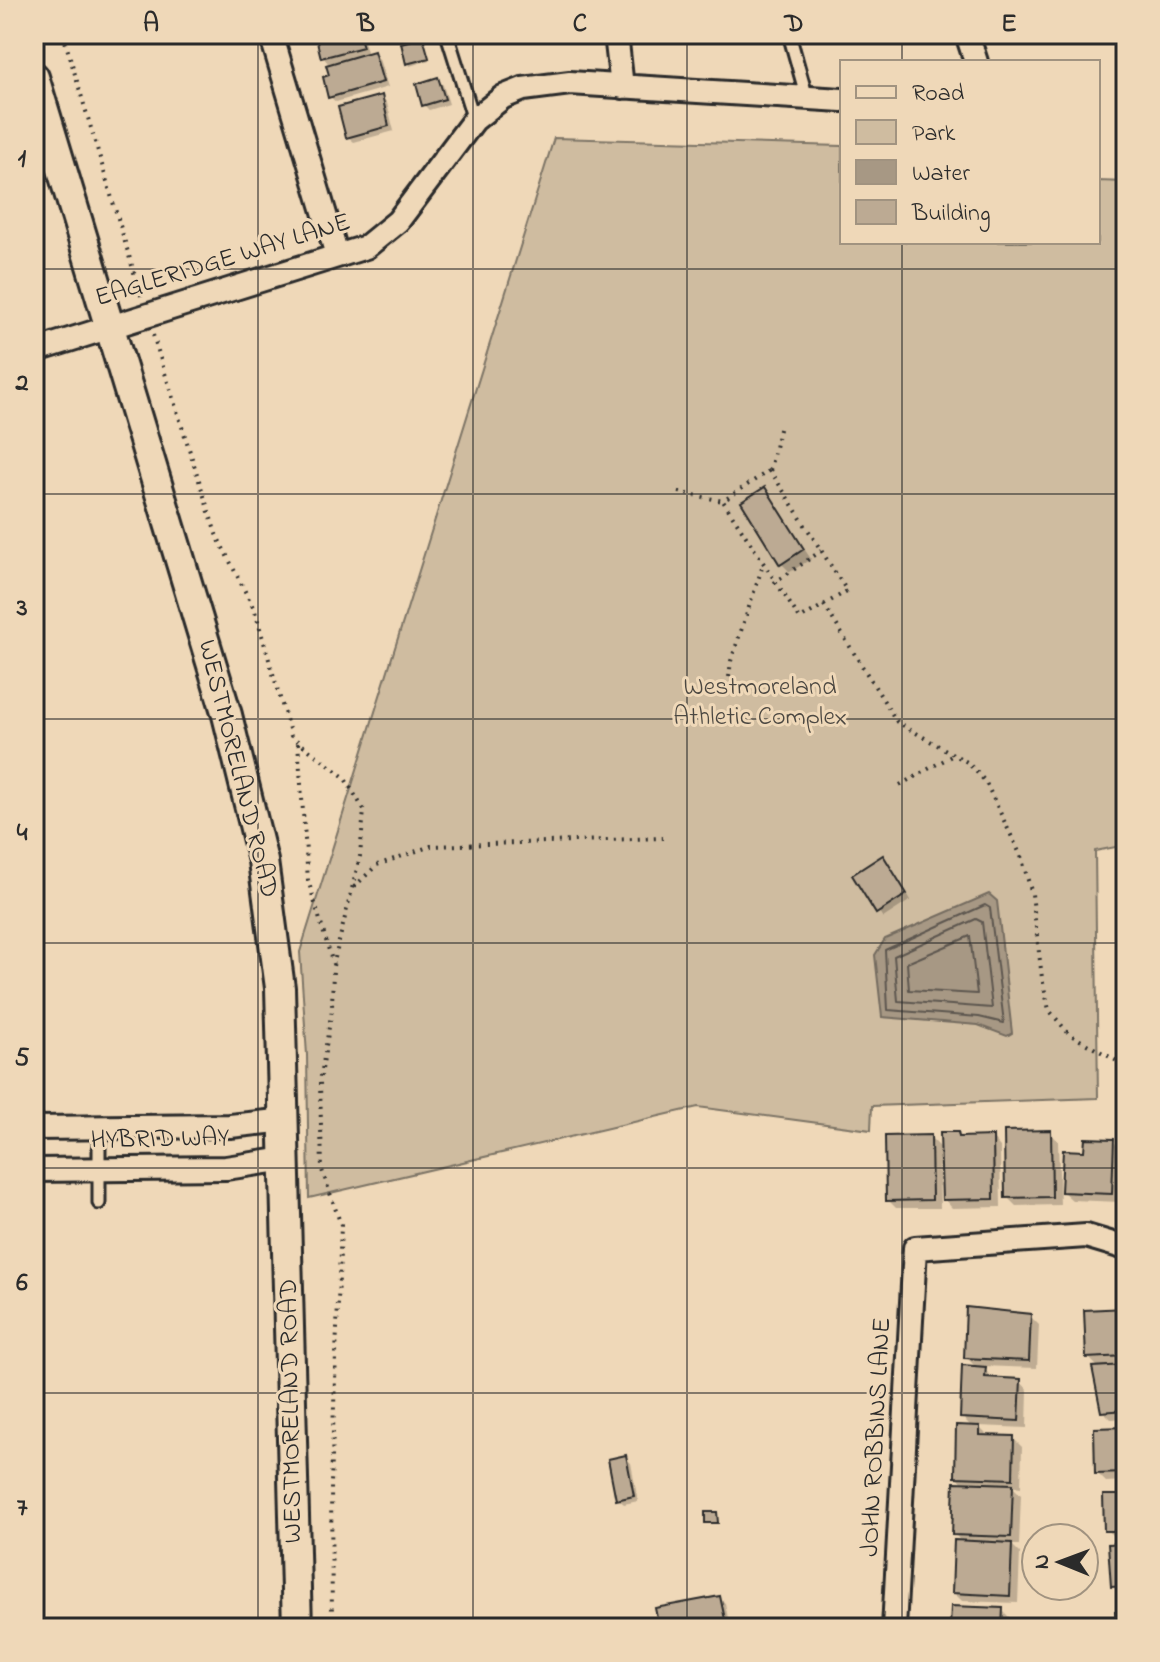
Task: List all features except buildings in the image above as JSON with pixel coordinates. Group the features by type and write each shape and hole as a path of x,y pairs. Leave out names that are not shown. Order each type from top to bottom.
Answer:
{"street":[{"path":"271,34 337,255"},
{"path":"616,34 622,87"},
{"path":"967,34 975,60"},
{"name":"WESTMORELAND ROAD","path":"34,77 227,715 254,816 277,946 286,1120 297,1628"},
{"name":"EAGLERIDGE WAY LANE","path":"34,351 366,247 390,228 474,120 503,97 546,83 840,100"},
{"name":"HYBRID WAY","path":"34,1128 230,1126 286,1120"},
{"name":"HYBRID WAY","path":"34,1170 226,1168 286,1159"},
{"name":"JOHN ROBBINS LANE","path":"894,1628 915,1248 1086,1236 1126,1248"}],"lane":[{"path":"447,34 474,120"},
{"path":"789,34 807,98"},
{"path":"99,1127 99,1203"}],"path":[{"path":"679,492 723,501 770,470 780,425"},
{"path":"723,501 797,618 847,591 770,470"},
{"path":"774,583 821,551"},
{"path":"728,685 731,661 763,565"},
{"path":"824,605 897,722 955,754 985,781 1021,856 1036,915 1042,978 1049,1010 1069,1034 1126,1066"},
{"path":"298,743 308,880 333,966"},
{"path":"900,785 955,754"},
{"path":"352,889 377,865 431,846 663,838"}],"green space":[{"name":"Westmoreland Athletic Complex","path":"554,138 840,146 840,244 1100,244 1100,181 1126,182 1126,845 1095,851 1098,1098 872,1106 871,1130 698,1107 309,1198 307,1055 300,952"}],"water":[{"path":"989,894 997,901 1012,1033 1007,1036 978,1025 882,1017 875,955 885,939"}]}
